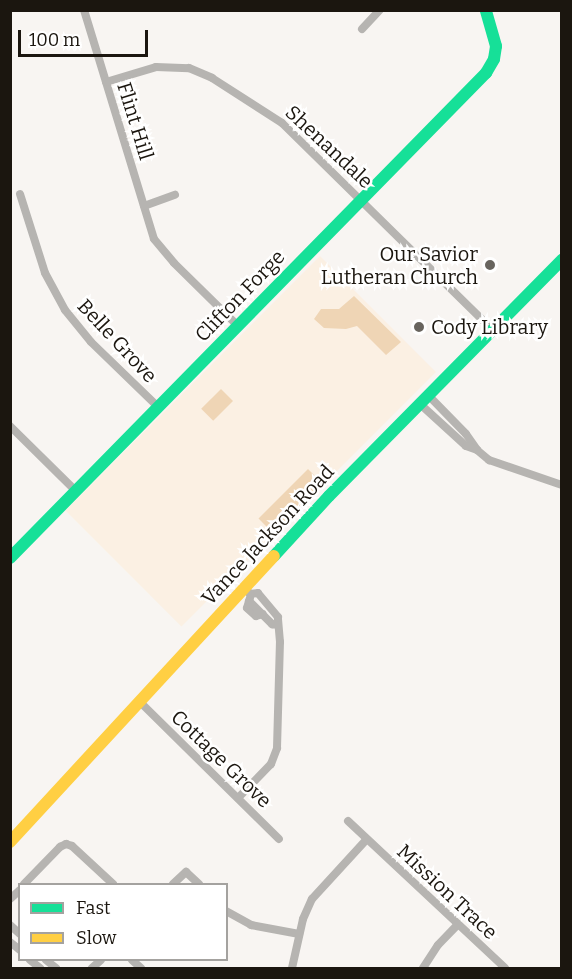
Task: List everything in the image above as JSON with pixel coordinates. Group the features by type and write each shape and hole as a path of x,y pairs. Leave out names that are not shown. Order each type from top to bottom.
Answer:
{"main road":[{"name":"Clifton Forge","path":"10,558 486,73 494,59 494,34 486,10"},
{"name":"Vance Jackson Road","path":"10,842 140,702 248,594 329,496 561,260"}],"street":[{"name":"Flint Hill","path":"84,10 154,238 164,252 238,326"},
{"path":"362,29 380,10"},
{"name":"Shenandale","path":"106,82 165,66 189,68 205,74 282,123 493,330"},
{"name":"Belle Grove","path":"20,194 45,273 65,310 91,342 158,407"},
{"path":"144,206 175,195"},
{"path":"424,400 466,447 477,450 503,466 540,476 561,485"},
{"path":"10,426 76,491"},
{"path":"238,798 271,764 277,748 280,642 278,617 258,593 248,594 247,608 256,616 262,614 272,624 278,625"},
{"name":"Cottage Grove","path":"140,702 279,839"},
{"name":"Mission Trace","path":"348,821 505,969"},
{"path":"292,969 299,934 312,899 367,839"},
{"path":"26,883 60,847 66,844 72,846 111,883"},
{"path":"175,883 186,872 197,883"},
{"path":"228,911 251,925 299,934"},
{"path":"423,969 438,945 458,924"}],"shaded area":[{"path":"320,256 436,372 181,627 65,511"},
{"path":"354,296 401,342 386,355 357,326 346,329 324,328 314,319 321,309 339,309"},
{"path":"221,389 233,401 213,421 201,409"},
{"path":"308,469 322,483 273,533 259,518"}],"traffic: fast":[{"path":"10,558 486,73 494,59 496,46 486,10"},
{"path":"274,556 329,496 562,260"}],"traffic: slow":[{"path":"10,842 274,556"}],"place":[{"name":"Our Savior Lutheran Church","path":"490,265"},
{"name":"Cody Library","path":"419,327"}]}
